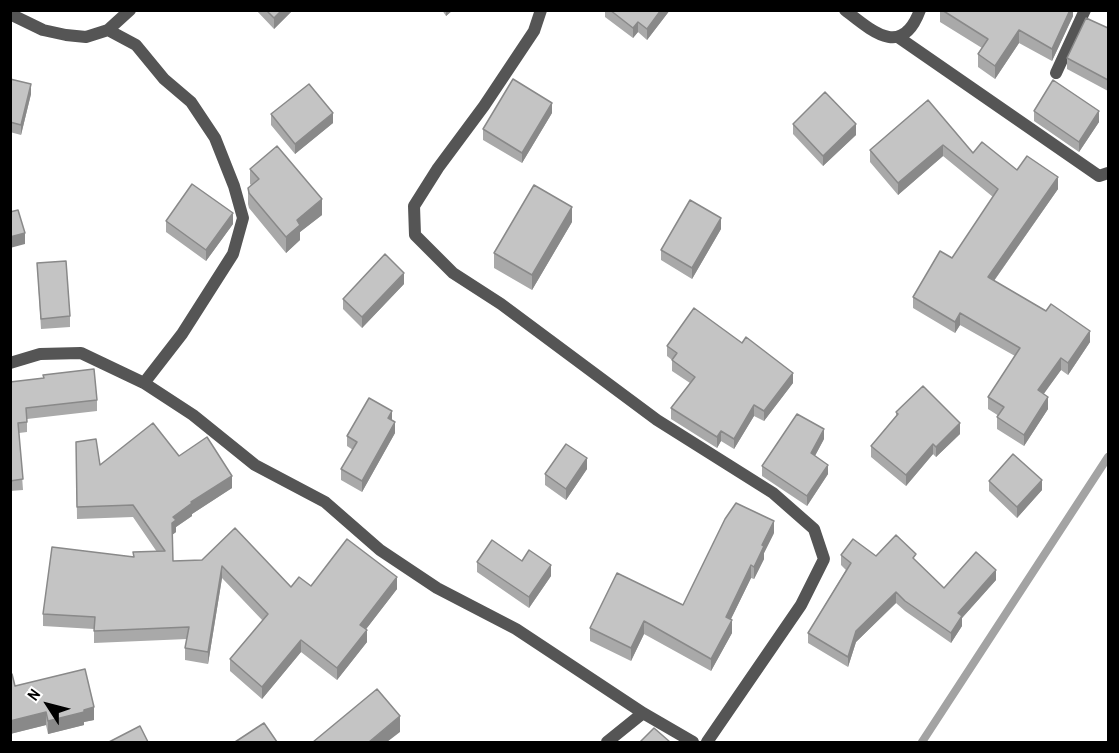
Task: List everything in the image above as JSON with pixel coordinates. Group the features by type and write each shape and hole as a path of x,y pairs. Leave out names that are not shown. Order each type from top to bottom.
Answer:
{"street":[{"path":"10,14 43,30 86,37 108,30 130,10"},
{"path":"541,10 534,31 414,206 415,235 453,273 501,304 657,420 773,493 814,529 824,559 820,568 801,605 707,742"},
{"path":"845,10 873,32 885,37 898,37 909,31 920,10"},
{"path":"1056,73 1085,10"},
{"path":"108,30 136,45 164,79 191,102 215,138 234,186 243,218 233,254 182,334 144,383"},
{"path":"898,37 1099,176 1108,173"},
{"path":"10,363 40,354 81,353 144,383 193,415 255,465 325,502 389,557 437,588 516,629 644,713 693,742"},
{"path":"607,742 644,713"}],"building":[{"path":"266,10 282,10 274,18"},
{"path":"610,10 661,10 647,29 638,22 633,28"},
{"path":"942,10 1070,10 1052,49 1019,30 995,66 978,54 988,39"},
{"path":"1086,18 1108,28 1108,80 1067,58"},
{"path":"10,79 31,84 21,125 10,122"},
{"path":"513,79 552,103 522,153 483,129"},
{"path":"1053,80 1099,111 1079,142 1034,111"},
{"path":"309,84 333,113 295,144 271,114"},
{"path":"825,92 856,124 823,156 793,124"},
{"path":"928,100 973,153 982,142 1017,170 1027,156 1058,177 988,277 1046,311 1051,304 1090,331 1068,363 1061,358 1038,390 1048,397 1024,435 997,417 1004,407 988,397 1020,348 960,313 955,322 913,297 940,251 952,258 998,189 943,145 898,183 870,150"},
{"path":"277,146 322,199 297,220 300,225 286,237 249,193 248,188 259,179 250,169"},
{"path":"192,184 233,213 206,250 166,221"},
{"path":"534,185 572,207 532,275 494,253"},
{"path":"690,200 721,218 692,268 661,250"},
{"path":"18,210 25,233 10,237 10,212"},
{"path":"385,254 404,273 362,317 343,299"},
{"path":"66,261 70,316 41,319 37,263"},
{"path":"694,308 742,343 746,337 793,373 764,411 754,405 734,439 721,431 717,437 671,408 695,377 672,360 677,353 667,346"},
{"path":"94,369 97,400 26,408 27,422 18,423 23,479 10,481 10,382 44,378 43,375"},
{"path":"923,386 960,423 936,447 933,444 906,475 871,446 898,414 896,412"},
{"path":"369,398 392,411 388,418 395,422 362,481 341,469 357,442 347,436"},
{"path":"797,414 824,429 811,453 828,465 807,496 762,466"},
{"path":"153,423 179,456 207,437 232,476 191,502 173,517 176,520 172,523 173,561 202,560 235,528 291,587 299,577 311,586 347,539 397,577 360,625 367,630 337,668 301,640 262,687 230,659 268,614 222,566 208,652 185,648 189,627 94,631 95,617 43,614 52,547 134,557 133,552 165,551 133,505 77,507 76,442 96,439 100,465"},
{"path":"566,444 587,458 566,489 545,474"},
{"path":"1013,454 1042,480 1017,507 989,481"},
{"path":"736,503 774,521 754,567 751,565 726,617 732,620 711,659 644,621 631,648 590,628 617,573 683,605 725,519"},
{"path":"896,535 916,554 913,558 944,588 976,552 996,570 958,613 962,616 951,633 905,601 896,592 856,631 848,657 808,633 851,563 841,555 853,539 876,556"},
{"path":"492,540 522,561 529,550 551,565 529,597 477,562"},
{"path":"85,669 94,707 84,712 48,721 46,712 10,721 10,674 12,674 15,686"},
{"path":"377,689 400,716 369,742 313,742"},
{"path":"264,723 277,742 235,742"},
{"path":"140,726 148,742 109,742"},
{"path":"654,728 670,742 640,742"}],"waterway":[{"path":"922,742 1108,457"}]}
